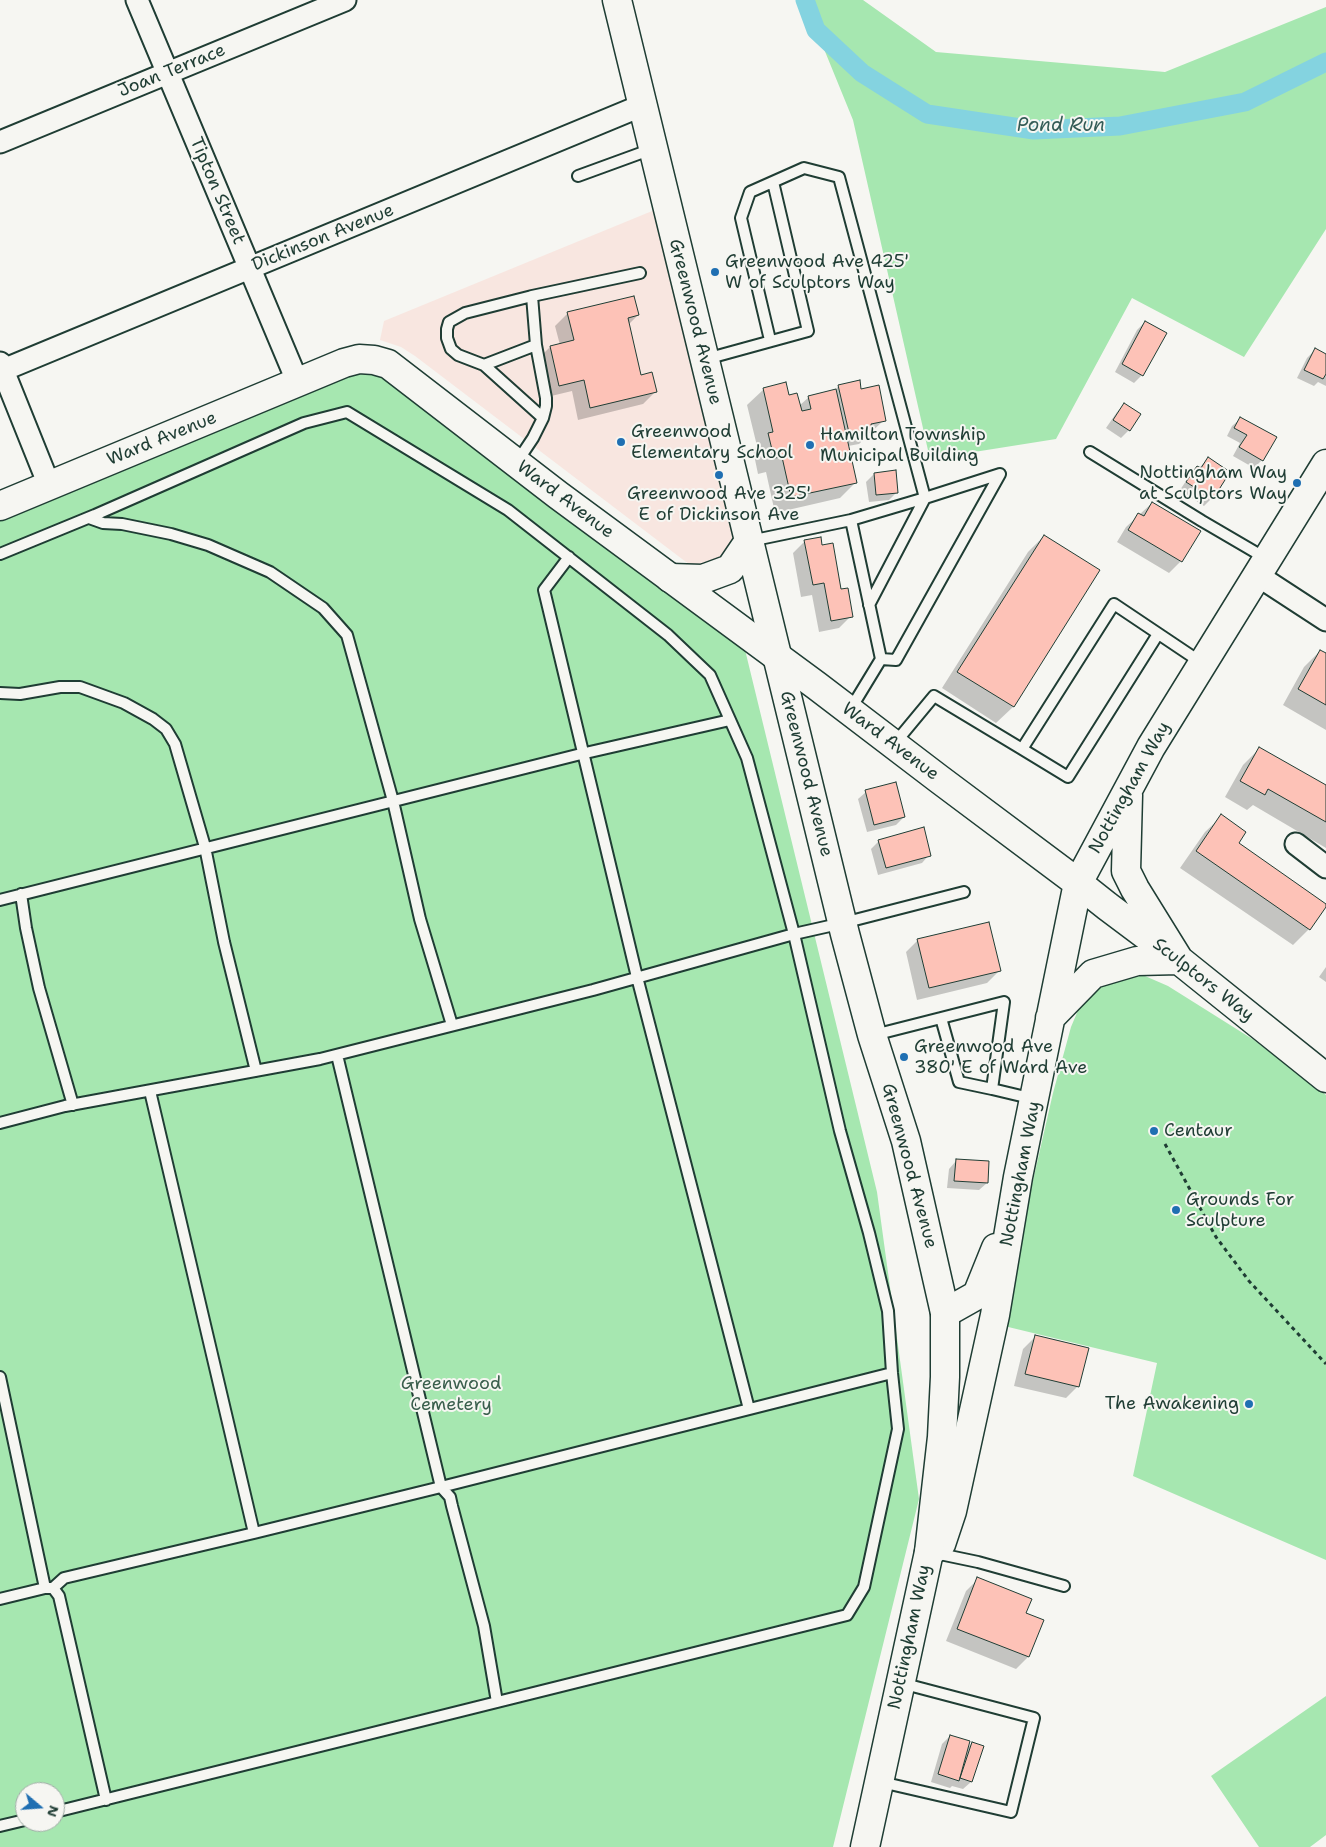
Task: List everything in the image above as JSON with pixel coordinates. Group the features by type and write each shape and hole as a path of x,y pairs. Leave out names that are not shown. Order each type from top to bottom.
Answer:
{"street":[{"name":"Tipton Street","path":"137,0 298,383"},
{"name":"Joan Terrace","path":"0,142 345,0"},
{"name":"Greenwood Avenue","path":"617,0 843,923 872,1035 906,1141 945,1314 945,1377 942,1437 929,1552"},
{"name":"Dickinson Avenue","path":"1,367 250,268 643,105"},
{"name":"Ward Avenue","path":"0,506 344,363 359,359 374,360 388,364 516,463 777,656 1078,883"},
{"path":"1,367 49,486"},
{"name":"Nottingham Way","path":"865,1847 929,1552 940,1544 952,1511 995,1315 1018,1177 1078,883 1151,746 1326,464"},
{"path":"670,578 703,579 730,569 749,542"},
{"path":"1262,567 1326,620"},
{"path":"1128,790 1126,870 1135,889 1179,960"},
{"path":"1296,844 1326,867"},
{"name":"Sculptors Way","path":"1078,883 1179,960 1326,1078"},
{"path":"1050,1018 1093,974 1137,961 1179,960"},
{"path":"945,1314 976,1295 994,1254 1018,1177"}],"lane":[{"path":"578,176 653,149"},
{"path":"770,340 741,218 750,192 804,168 839,177 925,498 869,605"},
{"path":"704,359 808,331 773,182"},
{"path":"543,418 484,365 458,355 451,348 446,329 449,322 465,313 532,296 640,273"},
{"path":"516,463 533,438 543,418 546,398 536,345 532,296"},
{"path":"484,365 536,345"},
{"path":"0,554 89,518 304,423 347,412 508,510 668,635 710,676 747,758 794,934 840,1132 869,1233 888,1311 898,1429 864,1587 847,1615 65,1810"},
{"path":"1090,452 1262,567"},
{"path":"749,542 851,520 1000,474 896,660 881,659"},
{"path":"89,518 103,523 141,528 208,545 270,572 323,608 347,635 393,801 420,919 452,1026"},
{"path":"849,711 881,659 851,520"},
{"path":"569,557 544,590 582,754 638,977 750,1409"},
{"path":"1022,749 1114,604 1202,663"},
{"path":"893,744 934,696 1068,776 1158,634"},
{"path":"0,693 20,694 60,687 80,688 124,703 166,729 175,744 205,847 224,942 256,1071"},
{"path":"0,900 205,847 582,754 730,720"},
{"path":"0,1123 73,1105 337,1055 638,977 794,934 964,892"},
{"path":"21,894 39,988 73,1105"},
{"path":"872,1035 1004,1002 992,1090"},
{"path":"941,1018 959,1082 1035,1099"},
{"path":"337,1055 441,1486 450,1497 484,1626 497,1702"},
{"path":"150,1091 254,1533"},
{"path":"0,1599 49,1588 64,1578 254,1533 892,1374"},
{"path":"0,1377 49,1588 59,1596 106,1800"},
{"path":"929,1552 978,1562 1064,1586"},
{"path":"880,1782 1011,1812 1034,1718 900,1683"},
{"path":"0,1826 15,1822"}],"path":[{"path":"1164,1144 1216,1237 1249,1281 1326,1364"}],"shaded area":[{"name":"Greenwood Elementary School","path":"657,209 734,527 735,542 733,554 698,568 686,562 415,356 401,347 380,340 384,321"}],"green space":[{"path":"804,0 863,0 936,52 1165,72 1326,7 1326,229 1244,357 1132,298 1056,439 930,459 853,120"},
{"name":"Greenwood Cemetery","path":"382,353 738,621 877,1192 919,1499 833,1847 0,1847 0,508"},
{"name":"Grounds For Sculpture","path":"1145,976 1168,986 1254,1040 1326,1095 1326,1560 1133,1476 1157,1363 1000,1325 1053,1093 1071,1027 1079,1008 1099,985 1118,977"},
{"path":"1326,1696 1326,1835 1310,1847 1259,1847 1211,1776"}],"building":[{"path":"634,296 639,315 628,318 641,375 652,372 657,392 590,408 584,380 559,386 550,346 574,340 567,312"},
{"path":"1145,321 1167,333 1143,376 1122,364"},
{"path":"1315,348 1326,354 1326,374 1323,379 1304,370"},
{"path":"860,380 861,389 879,385 886,421 871,424 872,432 850,437 838,385"},
{"name":"Hamilton Township Municipal Building","path":"786,382 789,395 797,393 802,411 811,409 808,396 836,389 857,483 791,497 782,457 774,458 768,433 773,432 763,388"},
{"path":"1124,403 1141,414 1130,431 1113,420"},
{"path":"1240,417 1277,437 1263,461 1239,447 1247,435 1234,428"},
{"path":"1208,457 1230,472 1213,499 1186,482 1197,466 1201,468"},
{"path":"896,470 898,493 876,495 874,473"},
{"path":"1152,502 1201,531 1182,562 1128,530 1138,513 1144,516"},
{"path":"1044,535 1100,570 1014,707 957,672"},
{"path":"821,537 822,545 833,543 841,589 848,588 853,617 831,621 824,583 813,585 804,540"},
{"path":"1320,650 1326,653 1326,705 1298,689"},
{"path":"1259,747 1326,785 1326,822 1268,789 1265,795 1240,781"},
{"path":"896,782 905,817 874,825 865,790"},
{"path":"1221,814 1246,832 1239,843 1326,904 1326,907 1310,930 1196,851"},
{"path":"924,827 931,856 886,868 878,840"},
{"path":"989,922 1001,971 929,988 917,939"},
{"path":"956,1159 989,1161 988,1183 954,1181"},
{"path":"1035,1335 1089,1348 1079,1387 1025,1374"},
{"path":"977,1577 1032,1599 1026,1613 1044,1620 1029,1657 957,1629"},
{"path":"950,1735 970,1741 959,1781 938,1774"},
{"path":"972,1742 984,1746 972,1782 960,1778"}],"waterway":[{"name":"Pond Run","path":"805,0 816,30 862,73 927,114 1034,130 1120,126 1245,102 1326,62"}],"place":[{"name":"Greenwood Ave 425' W of Sculptors Way","path":"715,272"},
{"name":"Greenwood Elementary School","path":"621,442"},
{"name":"Hamilton Township Municipal Building","path":"810,445"},
{"name":"Greenwood Ave 325' E of Dickinson Ave","path":"719,475"},
{"name":"Nottingham Way at Sculptors Way","path":"1297,483"},
{"name":"Greenwood Ave 380' E of Ward Ave","path":"904,1057"},
{"name":"Centaur","path":"1154,1131"},
{"name":"Grounds For Sculpture","path":"1176,1210"},
{"name":"The Awakening","path":"1249,1404"}]}
